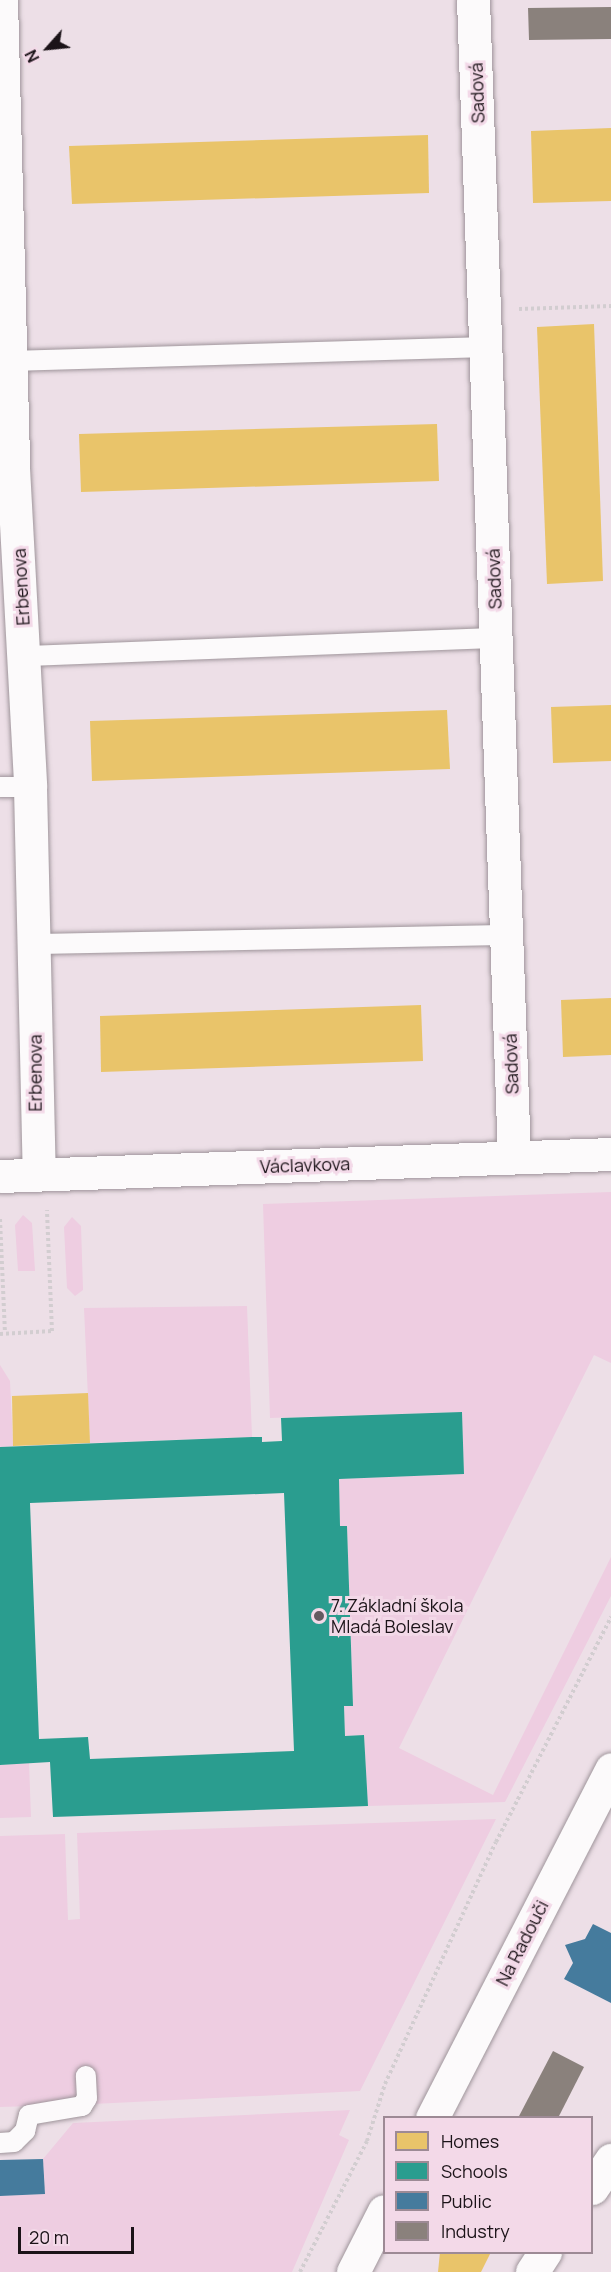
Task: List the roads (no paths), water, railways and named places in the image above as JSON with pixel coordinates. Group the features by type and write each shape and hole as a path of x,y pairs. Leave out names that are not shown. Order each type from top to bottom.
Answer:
{"street":[{"name":"Erbenova","path":"1,0 12,361 25,656 15,787 34,944 42,1190"},
{"name":"Sadová","path":"474,0 514,1157"},
{"name":"Václavkova","path":"0,1176 42,1190 514,1157 611,1154"},
{"name":"Na Radouči","path":"433,2116 611,1769"},
{"path":"593,2185 611,2160"},
{"path":"352,2272 383,2213"},
{"path":"532,2272 544,2254"}],"lane":[{"path":"12,361 486,347"},
{"path":"25,656 496,638"},
{"path":"34,944 506,935"},
{"path":"0,2143 14,2142 25,2131 29,2115 82,2106 87,2098 86,2076"}],"place":[{"name":"7. Základní škola Mladá Boleslav","path":"319,1616"}]}
